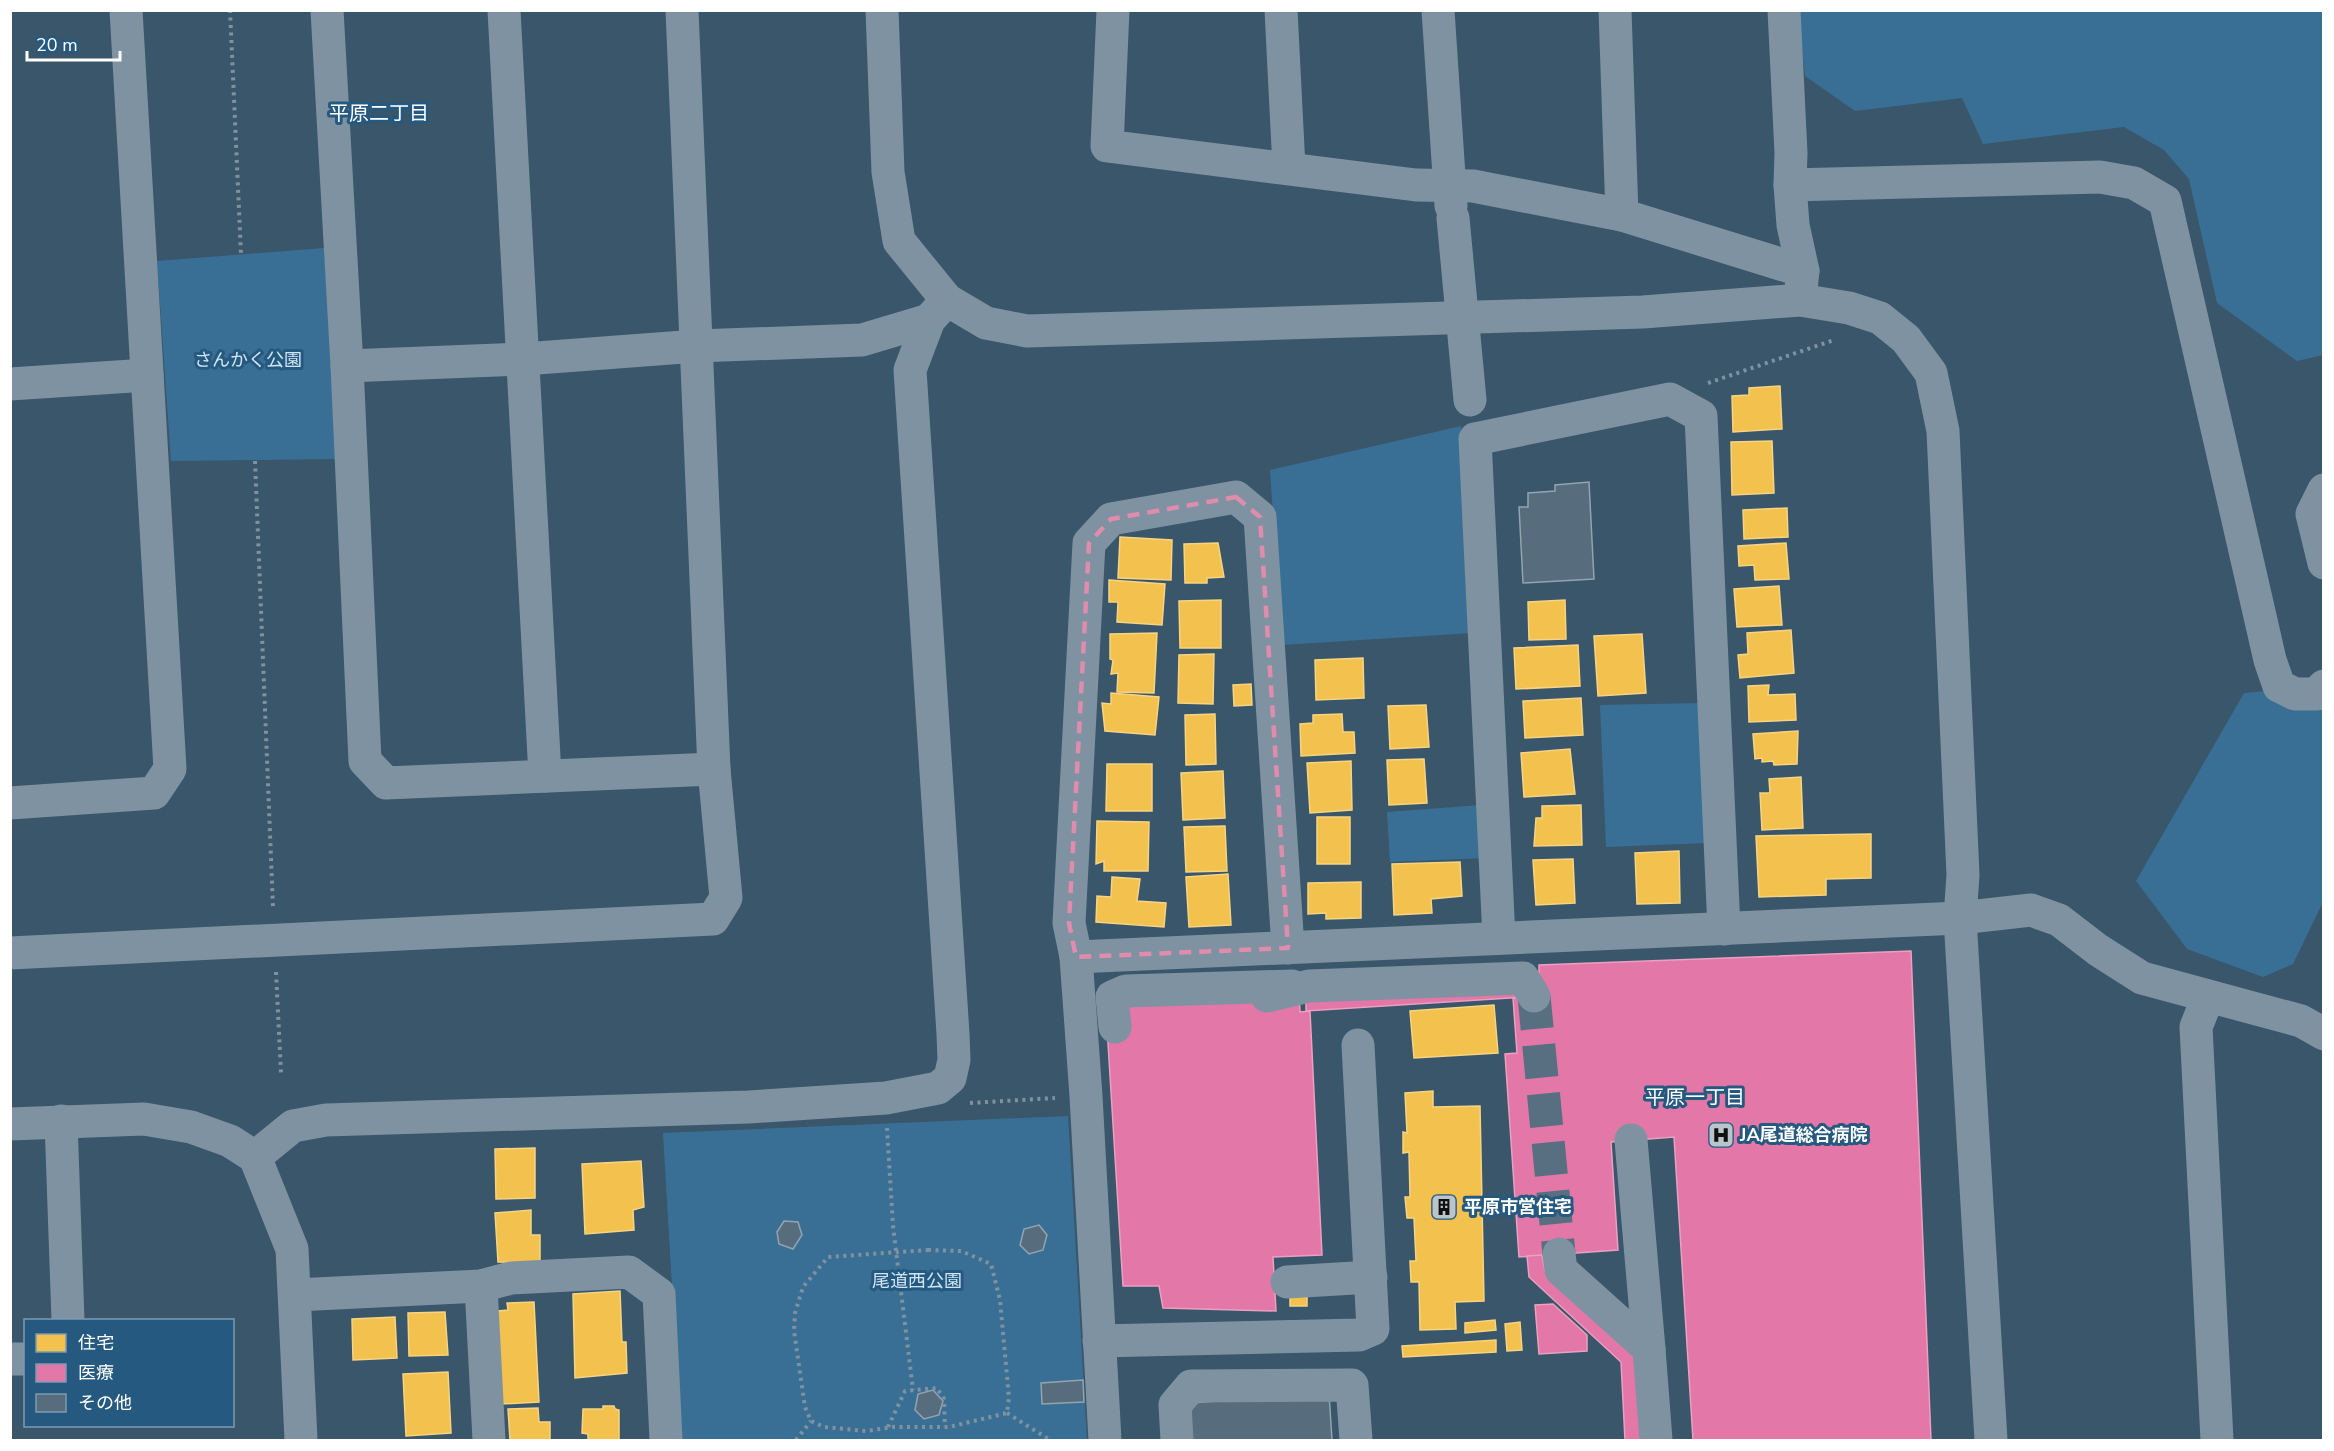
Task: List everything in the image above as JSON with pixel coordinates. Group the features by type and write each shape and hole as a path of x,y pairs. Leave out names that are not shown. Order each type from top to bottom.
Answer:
{"street":[{"path":"10,803 154,793 170,769 126,10"},
{"path":"327,10 347,366 364,760 386,783 714,769"},
{"path":"504,10 545,776"},
{"path":"10,953 713,919 726,898 714,769 682,10"},
{"path":"882,10 888,172 899,241 938,310"},
{"path":"1113,10 1107,146 1416,185 1473,186 1622,215 1801,286 1849,308 1880,318 1906,339 1931,373 1943,431 1962,875 1960,918 1991,1440"},
{"path":"1281,10 1289,168"},
{"path":"1438,10 1448,185 1475,439 1499,938"},
{"path":"1615,10 1622,215"},
{"path":"1784,10 1790,185 1801,286"},
{"path":"1790,185 2100,177 2134,183 2165,201 2278,686 2295,694 2316,694 2324,686"},
{"path":"347,366 524,359 697,346 862,340 938,310 1027,331 1643,312 1801,286"},
{"path":"255,1157 293,1126 326,1120 749,1107 886,1098 938,1088 950,1078 954,1060 953,1034 910,370 938,310"},
{"path":"10,384 147,375"},
{"path":"1475,439 1670,399 1701,416 1724,928"},
{"path":"2324,490 2312,514 2324,563"},
{"path":"1105,1440 1086,1096 1076,957 1069,923 1089,543 1111,519 1236,497 1260,517 1288,948"},
{"path":"1076,957 1960,918 2031,910 2059,920 2098,950 2142,978 2301,1022 2324,1034"},
{"path":"1115,1027 1112,997 1126,991 1523,978 1534,996"},
{"path":"1268,996 1309,986"},
{"path":"2208,997 2196,1027 2217,1440"},
{"path":"1099,1341 1359,1335 1373,1329 1358,1045"},
{"path":"10,1124 144,1119 191,1127 230,1141 255,1157 292,1249 301,1440"},
{"path":"61,1121 68,1319"},
{"path":"1630,1140 1656,1440"},
{"path":"1559,1254 1561,1270 1649,1349"},
{"path":"295,1295 481,1286 511,1278 629,1272 659,1294 666,1440"},
{"path":"1287,1282 1371,1277"},
{"path":"481,1286 489,1440"},
{"path":"1177,1440 1174,1404 1191,1386 1340,1385 1352,1385 1356,1440"}],"path":[{"path":"230,10 241,254"},
{"path":"1685,408 1705,384 1840,338"},
{"path":"255,461 281,1074"},
{"path":"950,1078 957,1104 1086,1096"},
{"path":"886,1122 896,1252 913,1390"},
{"path":"1007,1413 1009,1398 1000,1300 991,1264 961,1251 896,1252 828,1257 803,1287 795,1313 794,1331 805,1407 811,1421 824,1427 866,1431 888,1427 945,1427 1007,1413 1050,1440"},
{"path":"888,1427 905,1391 937,1388 944,1399 945,1427"},
{"path":"796,1440 811,1421"}],"highlighted area":[{"path":"1236,497 1260,517 1288,948 1076,957 1069,923 1089,543 1111,519"}],"green space":[{"path":"1798,11 2323,11 2323,355 2297,361 2217,303 2189,179 2164,150 2124,127 1983,144 1962,98 1855,111 1805,76"},
{"name":"さんかく公園","path":"324,248 338,459 171,461 157,261"},
{"path":"1461,426 1472,633 1282,645 1270,470"},
{"path":"2323,686 2323,902 2293,964 2263,977 2187,949 2136,881 2244,693"},
{"path":"1700,703 1706,843 1606,847 1600,705"},
{"path":"1481,805 1484,858 1390,862 1387,812"},
{"name":"尾道西公園","path":"1068,1116 1087,1440 681,1440 663,1133"}],"building: 住宅":[{"path":"1780,386 1782,429 1733,432 1732,396 1749,395 1749,388"},
{"path":"1772,441 1774,493 1732,495 1731,442"},
{"path":"1787,508 1788,537 1744,539 1743,510"},
{"path":"1120,537 1172,540 1171,580 1118,578"},
{"path":"1218,543 1224,577 1207,578 1207,583 1185,583 1184,544"},
{"path":"1786,543 1789,579 1755,580 1754,565 1739,566 1738,546"},
{"path":"1109,580 1165,584 1162,625 1117,622 1118,602 1109,602"},
{"path":"1779,586 1782,625 1737,627 1734,589"},
{"path":"1221,600 1221,648 1180,648 1179,601"},
{"path":"1565,600 1566,639 1529,640 1528,602"},
{"path":"1791,630 1794,673 1740,678 1738,655 1748,654 1747,633"},
{"path":"1157,633 1154,693 1117,692 1118,673 1111,674 1113,660 1110,659 1110,634"},
{"path":"1642,634 1646,693 1598,696 1594,636"},
{"path":"1578,645 1580,686 1516,689 1514,648"},
{"path":"1214,654 1213,704 1178,703 1179,655"},
{"path":"1363,658 1364,698 1316,700 1315,660"},
{"path":"1251,684 1252,705 1234,706 1233,685"},
{"path":"1769,685 1768,695 1795,694 1796,720 1749,722 1748,686"},
{"path":"1111,693 1159,697 1155,735 1105,731 1102,703 1111,704"},
{"path":"1581,698 1583,735 1525,738 1523,701"},
{"path":"1426,705 1429,747 1390,749 1388,706"},
{"path":"1215,714 1216,764 1186,765 1185,715"},
{"path":"1342,714 1343,732 1354,732 1355,753 1301,756 1300,724 1313,723 1313,715"},
{"path":"1798,731 1797,764 1774,765 1773,761 1762,762 1762,758 1755,759 1753,734"},
{"path":"1570,749 1575,794 1524,797 1521,753"},
{"path":"1424,759 1427,803 1389,805 1387,760"},
{"path":"1351,761 1352,810 1310,813 1307,763"},
{"path":"1107,764 1152,764 1152,811 1106,811"},
{"path":"1223,771 1225,818 1183,820 1181,773"},
{"path":"1801,777 1803,828 1762,830 1760,793 1770,793 1769,779"},
{"path":"1581,805 1582,845 1534,846 1536,818 1542,818 1542,806"},
{"path":"1317,817 1350,817 1350,864 1317,864"},
{"path":"1097,821 1149,822 1148,871 1104,871 1104,861 1096,864"},
{"path":"1225,826 1227,871 1186,872 1184,827"},
{"path":"1871,834 1871,878 1826,879 1826,895 1759,897 1756,836"},
{"path":"1679,851 1680,903 1637,904 1635,853"},
{"path":"1573,859 1575,903 1536,905 1533,860"},
{"path":"1460,862 1462,896 1431,899 1432,913 1394,915 1392,864"},
{"path":"1228,874 1231,925 1189,927 1186,877"},
{"path":"1112,877 1140,879 1137,901 1166,903 1164,927 1096,922 1097,896 1111,897"},
{"path":"1361,882 1361,918 1326,919 1326,913 1308,914 1308,883"},
{"path":"1494,1005 1498,1053 1414,1058 1410,1011"},
{"name":"平原市営住宅","path":"1433,1091 1433,1107 1480,1106 1484,1301 1455,1302 1456,1329 1420,1330 1419,1282 1411,1282 1410,1261 1416,1261 1414,1218 1407,1218 1405,1197 1410,1197 1409,1152 1403,1153 1403,1132 1407,1133 1405,1093"},
{"path":"535,1148 535,1198 496,1199 495,1149"},
{"path":"641,1161 644,1207 633,1210 634,1230 585,1234 582,1164"},
{"path":"531,1210 531,1235 540,1235 540,1263 498,1262 495,1213"},
{"path":"620,1291 622,1342 626,1342 627,1373 575,1378 573,1294"},
{"path":"1307,1293 1307,1306 1290,1306 1290,1294"},
{"path":"534,1302 539,1402 502,1404 498,1311 508,1310 507,1303"},
{"path":"445,1312 448,1355 409,1356 408,1313"},
{"path":"395,1317 397,1358 353,1360 352,1319"},
{"path":"1495,1320 1496,1330 1465,1333 1465,1323"},
{"path":"1520,1322 1522,1350 1507,1351 1505,1324"},
{"path":"1496,1340 1496,1352 1403,1357 1402,1346"},
{"path":"448,1372 451,1433 406,1436 403,1374"},
{"path":"603,1406 614,1406 619,1410 619,1440 591,1440 588,1439 588,1434 582,1433 583,1409 603,1409"},
{"path":"538,1408 539,1422 550,1422 550,1440 510,1440 508,1409"}],"building: 医療":[{"path":"1911,951 1931,1440 1693,1440 1674,1137 1611,1142 1618,1250 1519,1257 1505,1054 1517,1053 1513,998 1539,996 1539,965"},
{"path":"1526,990 1526,997 1306,1011 1306,1001"},
{"path":"1299,994 1300,1012 1310,1011 1322,1255 1273,1257 1276,1311 1163,1308 1159,1286 1123,1286 1107,1027 1120,1003"},
{"path":"1542,1255 1545,1271 1635,1352 1641,1440 1625,1440 1621,1362 1529,1277 1527,1256"},
{"path":"1553,1304 1587,1335 1587,1351 1539,1354 1535,1305"}],"building: その他":[{"path":"1589,482 1594,579 1523,583 1519,507 1528,507 1528,493 1555,491 1555,485"},
{"path":"784,1221 798,1222 802,1235 793,1249 779,1244 777,1232"},
{"path":"1039,1225 1047,1235 1043,1250 1029,1254 1020,1245 1024,1229"},
{"path":"1083,1380 1084,1402 1042,1404 1041,1383"},
{"path":"933,1390 943,1401 939,1415 924,1419 915,1410 918,1394"},
{"path":"1329,1393 1332,1440 1192,1440 1190,1403"}],"tunnel":[{"path":"1534,996 1559,1254"}],"place":[{"name":"JA尾道総合病院","path":"1721,1135"},
{"name":"平原市営住宅","path":"1444,1207"}],"district":[{"name":"平原二丁目","path":"379,113"},
{"name":"平原一丁目","path":"1695,1097"}]}
